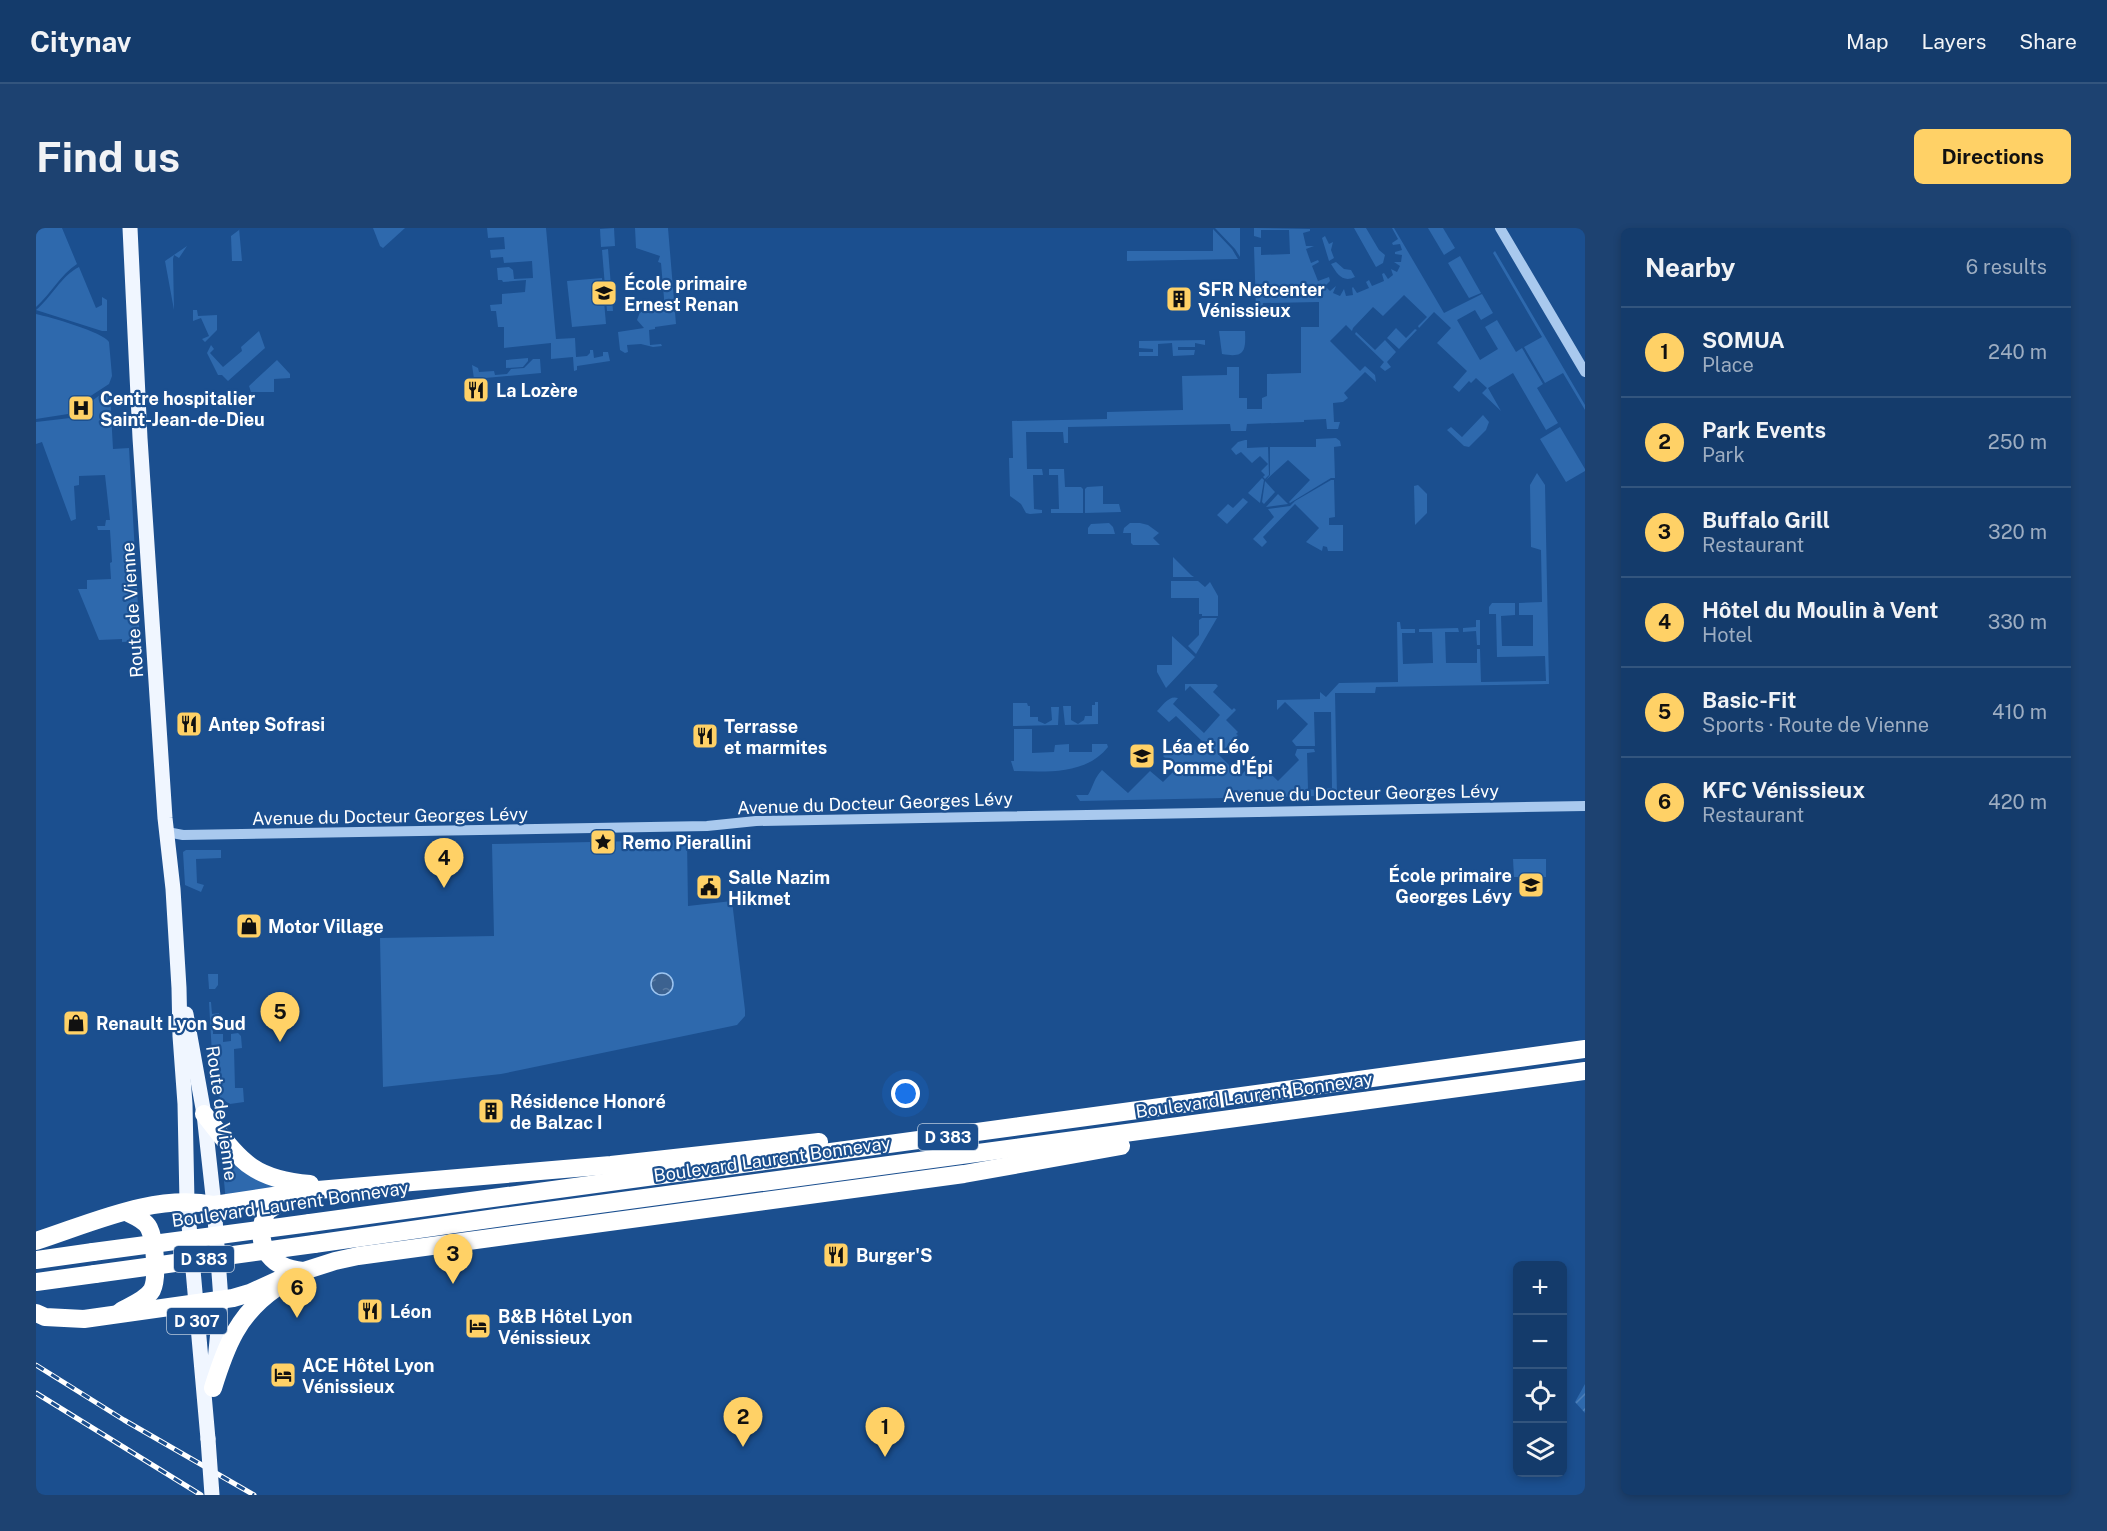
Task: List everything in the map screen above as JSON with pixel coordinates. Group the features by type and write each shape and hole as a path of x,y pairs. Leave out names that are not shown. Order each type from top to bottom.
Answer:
{"highway":[{"path":"1469,1065 1492,1053 1585,1037"},
{"name":"Boulevard Laurent Bonnevay","path":"36,1260 1585,1049"},
{"name":"Boulevard Laurent Bonnevay","path":"36,1282 503,1216 1585,1071"},
{"path":"204,1114 233,1152 256,1172 277,1180 295,1183 354,1188"},
{"path":"36,1313 45,1317 74,1319 114,1316 221,1300 250,1293 285,1277 335,1261 964,1174 1193,1135 1221,1121"},
{"path":"36,1241 158,1203 187,1202 214,1205 306,1191 611,1165 888,1134 959,1136"},
{"path":"303,1272 279,1265 268,1256 261,1231 264,1218 272,1206 306,1191"},
{"path":"114,1316 147,1296 152,1289 154,1279 154,1248 149,1227 126,1212"},
{"path":"213,1388 225,1350 243,1319 266,1295 303,1272"}],"main road":[{"name":"Route de Vienne","path":"130,228 140,428 167,832 175,909 185,1104 187,1202 208,1439"},
{"name":"Route de Vienne","path":"179,988 192,1042 204,1114 221,1300 208,1439"},
{"name":"D 307","path":"208,1439 212,1495"}],"street":[{"path":"1500,228 1585,372"},
{"name":"Avenue du Docteur Georges Lévy","path":"167,832 183,835 368,833 707,826 768,821 1585,806"}],"shaded area":[{"path":"36,228 62,228 77,264 36,307"},
{"path":"239,228 242,261 232,261 231,236"},
{"path":"373,228 405,228 383,248"},
{"path":"487,228 546,228 556,339 575,338 576,357 587,356 590,350 593,350 594,358 603,356 603,352 608,352 610,361 577,366 577,370 574,371 573,357 551,359 551,343 504,348 504,327 498,327 496,311 491,311 490,305 502,304 502,294 525,292 526,280 503,282 498,280 497,268 509,267 513,270 514,279 533,278 532,261 504,263 503,257 491,258 490,250 505,249 504,237 488,238"},
{"path":"614,228 615,246 601,247 600,229"},
{"path":"635,228 668,228 676,324 649,330 650,345 661,344 662,346 627,345 628,352 625,353 620,350 618,332 644,328 637,320 640,312 665,310 661,263 658,262 660,256 636,248"},
{"path":"1215,228 1240,228 1240,257 1235,249"},
{"path":"1254,228 1310,229 1303,233 1306,246 1314,246 1306,249 1311,263 1318,260 1319,262 1312,266 1318,281 1329,277 1330,281 1325,286 1330,291 1336,286 1333,293 1340,296 1344,289 1346,296 1353,295 1353,287 1357,293 1369,288 1366,282 1369,280 1372,286 1384,281 1382,274 1384,273 1388,279 1393,275 1391,269 1397,272 1400,266 1394,262 1401,262 1402,255 1395,254 1395,252 1402,250 1400,244 1393,245 1392,243 1398,239 1392,228 1394,228 1444,313 1482,294 1493,313 1481,320 1475,310 1457,320 1480,360 1498,349 1485,327 1497,320 1516,352 1522,348 1543,384 1537,388 1558,423 1546,430 1513,373 1488,388 1501,411 1482,393 1487,388 1476,378 1471,383 1469,381 1459,392 1453,387 1467,371 1437,343 1451,328 1434,312 1419,328 1418,326 1427,317 1404,295 1383,316 1373,307 1352,331 1346,325 1330,341 1360,371 1365,366 1375,375 1376,382 1365,372 1344,393 1348,398 1343,402 1333,403 1334,422 1340,422 1338,429 1327,429 1326,419 1247,424 1246,431 1231,431 1230,424 1068,427 1068,443 1064,443 1063,432 1026,432 1027,469 1042,469 1043,475 1033,475 1034,509 1042,510 1042,513 1026,513 1021,504 1010,496 1009,458 1013,458 1012,421 1107,419 1107,412 1183,410 1182,376 1227,375 1227,367 1239,367 1239,398 1247,398 1247,409 1262,409 1262,398 1267,396 1267,374 1301,373 1301,327 1319,327 1319,302 1263,303 1262,311 1256,309 1254,247 1261,247 1261,255 1290,254 1289,230 1261,230 1261,238 1254,236"},
{"path":"1354,228 1366,228 1379,250 1385,255 1383,263 1376,267"},
{"path":"1428,228 1443,228 1455,248 1444,255"},
{"path":"1213,229 1238,259 1127,261 1127,251 1213,251"},
{"path":"1325,236 1329,244 1333,242 1331,250 1334,258 1329,261 1322,238"},
{"path":"187,246 179,258 174,255 173,259 174,310 165,261"},
{"path":"608,249 613,311 607,311 602,250"},
{"path":"1495,251 1585,405 1585,410 1563,373 1545,383 1524,347 1542,337 1493,253"},
{"path":"1460,256 1481,293 1469,298 1448,263"},
{"path":"1336,262 1344,269 1351,270 1355,277 1347,279 1341,276 1331,264"},
{"path":"79,267 96,308 102,305 102,297 107,300 107,331 36,310 67,276"},
{"path":"602,278 606,324 572,327 567,281"},
{"path":"193,310 197,310 198,316 217,315 217,330 205,342 202,339 209,336 201,318 193,321"},
{"path":"36,314 76,325 105,338 109,342 112,376 109,384 68,414 36,419"},
{"path":"1396,328 1406,338 1415,329 1417,330 1399,349 1387,338"},
{"path":"259,331 265,348 228,381 222,375 218,375 207,353 211,345 214,349 210,353 223,367 242,351 241,347"},
{"path":"1219,331 1245,331 1245,344 1242,352 1235,355 1222,354"},
{"path":"1356,332 1375,350 1385,340 1396,352 1387,362 1391,367 1385,371 1380,367 1384,362 1355,334"},
{"path":"1205,340 1205,345 1195,343 1195,347 1178,347 1178,350 1195,350 1194,355 1173,356 1172,343 1158,344 1158,356 1139,356 1139,352 1153,352 1153,349 1139,348 1139,341"},
{"path":"528,358 523,367 506,368 506,360"},
{"path":"533,359 540,359 541,373 474,379 472,365 478,368 479,372 494,371 495,375 507,374 511,369 524,368"},
{"path":"277,360 290,374 290,378 274,379 274,392 251,392 249,386"},
{"path":"105,391 110,392 113,449 129,448 140,641 99,640 78,589 87,589 87,580 111,579 110,530 98,530 97,526 105,526 106,520 110,520 105,475 79,476 79,485 74,486 76,519 71,521 42,442 36,444 36,422 70,418"},
{"path":"1483,415 1489,422 1486,430 1469,447 1464,446 1447,430 1451,427 1462,437"},
{"path":"1560,427 1585,469 1566,482 1540,439"},
{"path":"1336,438 1340,441 1341,446 1334,447 1335,478 1331,478 1290,503 1310,480 1288,460 1266,480 1270,475 1270,447 1316,447 1316,439"},
{"path":"1247,440 1247,448 1268,447 1269,475 1265,479 1261,471 1268,464 1260,456 1252,463 1241,452 1236,455 1231,449 1238,442"},
{"path":"1049,469 1064,469 1065,487 1083,489 1083,513 1051,513 1051,509 1059,509 1058,475 1049,475"},
{"path":"1537,473 1545,485 1549,684 1376,687 1375,693 1335,693 1337,796 1324,796 1324,789 1332,788 1331,712 1314,712 1315,746 1296,746 1292,741 1308,724 1285,702 1277,710 1277,700 1320,699 1320,692 1326,697 1339,683 1398,682 1397,622 1400,622 1401,629 1415,629 1415,633 1402,633 1403,664 1433,663 1432,632 1419,632 1419,629 1458,628 1459,632 1445,632 1446,663 1477,663 1477,649 1480,649 1481,682 1546,681 1545,656 1497,657 1496,614 1489,614 1489,607 1492,603 1515,603 1515,615 1501,616 1502,646 1533,646 1533,615 1519,615 1519,603 1542,602 1541,550 1531,547 1530,485"},
{"path":"1262,478 1264,480 1260,503 1248,493"},
{"path":"1334,480 1335,517 1329,518 1329,525 1343,525 1343,551 1328,551 1327,547 1323,546 1322,551 1306,542 1319,528 1295,504 1263,537 1267,542 1262,547 1253,539 1274,517 1268,509 1290,506"},
{"path":"1265,481 1275,492 1264,504 1262,502"},
{"path":"1418,485 1427,494 1427,513 1415,525 1414,486"},
{"path":"1103,486 1103,504 1119,504 1121,512 1085,513 1085,489"},
{"path":"1278,494 1288,504 1266,507"},
{"path":"1243,498 1248,502 1227,524 1217,515 1228,504 1233,508"},
{"path":"1109,523 1115,534 1088,534 1091,524"},
{"path":"1130,523 1148,525 1159,533 1153,538 1160,545 1133,545 1131,543 1131,533 1123,533 1124,528"},
{"path":"1173,557 1191,575 1194,577 1173,577"},
{"path":"1171,581 1198,581 1205,587 1210,582 1218,596 1218,616 1199,614 1199,598 1171,598"},
{"path":"1217,618 1196,654 1188,646 1199,635 1199,620"},
{"path":"1476,620 1480,620 1480,645 1477,645 1476,631 1463,632 1463,628 1476,627"},
{"path":"1172,636 1195,657 1166,688 1157,672 1157,665 1172,665"},
{"path":"1185,684 1216,684 1218,686 1213,692 1232,710 1234,708 1236,710 1226,720 1238,732 1236,734 1238,735 1219,755 1240,776 1256,760 1278,781 1299,760 1295,755 1297,749 1314,749 1315,752 1307,753 1308,789 1316,790 1316,796 1080,801 1076,795 1088,795 1102,770 1128,793 1150,771 1163,782 1176,769 1163,756 1176,742 1190,755 1202,741 1176,716 1169,722 1157,711 1169,699 1178,698 1173,704 1204,733 1220,715 1190,686 1185,691"},
{"path":"1095,702 1098,702 1098,724 1065,725 1063,706 1071,706 1071,720 1078,724 1084,720 1085,716 1092,716 1092,705 1095,705"},
{"path":"1013,703 1027,703 1030,706 1030,717 1038,717 1038,721 1045,724 1052,720 1051,707 1059,707 1058,725 1013,726"},
{"path":"1014,729 1032,729 1032,753 1054,752 1055,745 1069,744 1069,752 1092,752 1092,744 1107,744 1108,747 1089,763 1077,767 1039,772 1014,771 1011,761 1014,761"},
{"path":"687,840 688,906 732,901 745,1010 745,1016 737,1025 501,1074 383,1087 380,938 494,936 492,844"},
{"path":"186,850 221,850 221,858 196,859 197,883 204,885 201,892 185,885 183,852"},
{"path":"1513,859 1546,859 1546,877 1514,877"},
{"path":"208,974 218,974 218,985 215,989 209,989"},
{"path":"209,1002 211,1002 212,1014 219,1013 219,1016 212,1017 212,1024 220,1024 220,1026 213,1026 213,1034 223,1034 223,1042 231,1041 231,1034 238,1033 241,1036 242,1048 234,1049 235,1088 243,1088 244,1102 230,1104 220,1098 213,1072"},
{"path":"221,1147 285,1188 244,1200 227,1215"},
{"path":"1585,1384 1585,1413 1575,1402"}],"water":[{"path":"662,973 670,976 673,984 670,992 662,995 654,992 651,984 654,976"}],"railway":[{"path":"36,1365 124,1420 254,1495"},
{"path":"36,1393 201,1495"}],"place":[{"name":"École primaire Ernest Renan","path":"604,293"},
{"name":"SFR Netcenter Vénissieux","path":"1179,299"},
{"name":"La Lozère","path":"476,390"},
{"name":"Centre hospitalier Saint-Jean-de-Dieu","path":"81,408"},
{"name":"Antep Sofrasi","path":"189,724"},
{"name":"Terrasse et marmites","path":"705,736"},
{"name":"Léa et Léo Pomme d'Épi","path":"1142,756"},
{"name":"Remo Pierallini","path":"603,842"},
{"name":"École primaire Georges Lévy","path":"1531,885"},
{"name":"Salle Nazim Hikmet","path":"709,887"},
{"name":"Hôtel du Moulin à Vent","path":"444,888"},
{"name":"Motor Village","path":"249,926"},
{"name":"Renault Lyon Sud","path":"76,1023"},
{"name":"Basic-Fit","path":"280,1042"},
{"name":"Résidence Honoré de Balzac I","path":"491,1111"},
{"name":"Burger'S","path":"836,1255"},
{"name":"Buffalo Grill","path":"453,1284"},
{"name":"Léon","path":"370,1311"},
{"name":"KFC Vénissieux","path":"297,1318"},
{"name":"B&B Hôtel Lyon Vénissieux","path":"478,1326"},
{"name":"ACE Hôtel Lyon Vénissieux","path":"283,1375"},
{"name":"Park Events","path":"743,1447"},
{"name":"SOMUA","path":"885,1457"}]}
